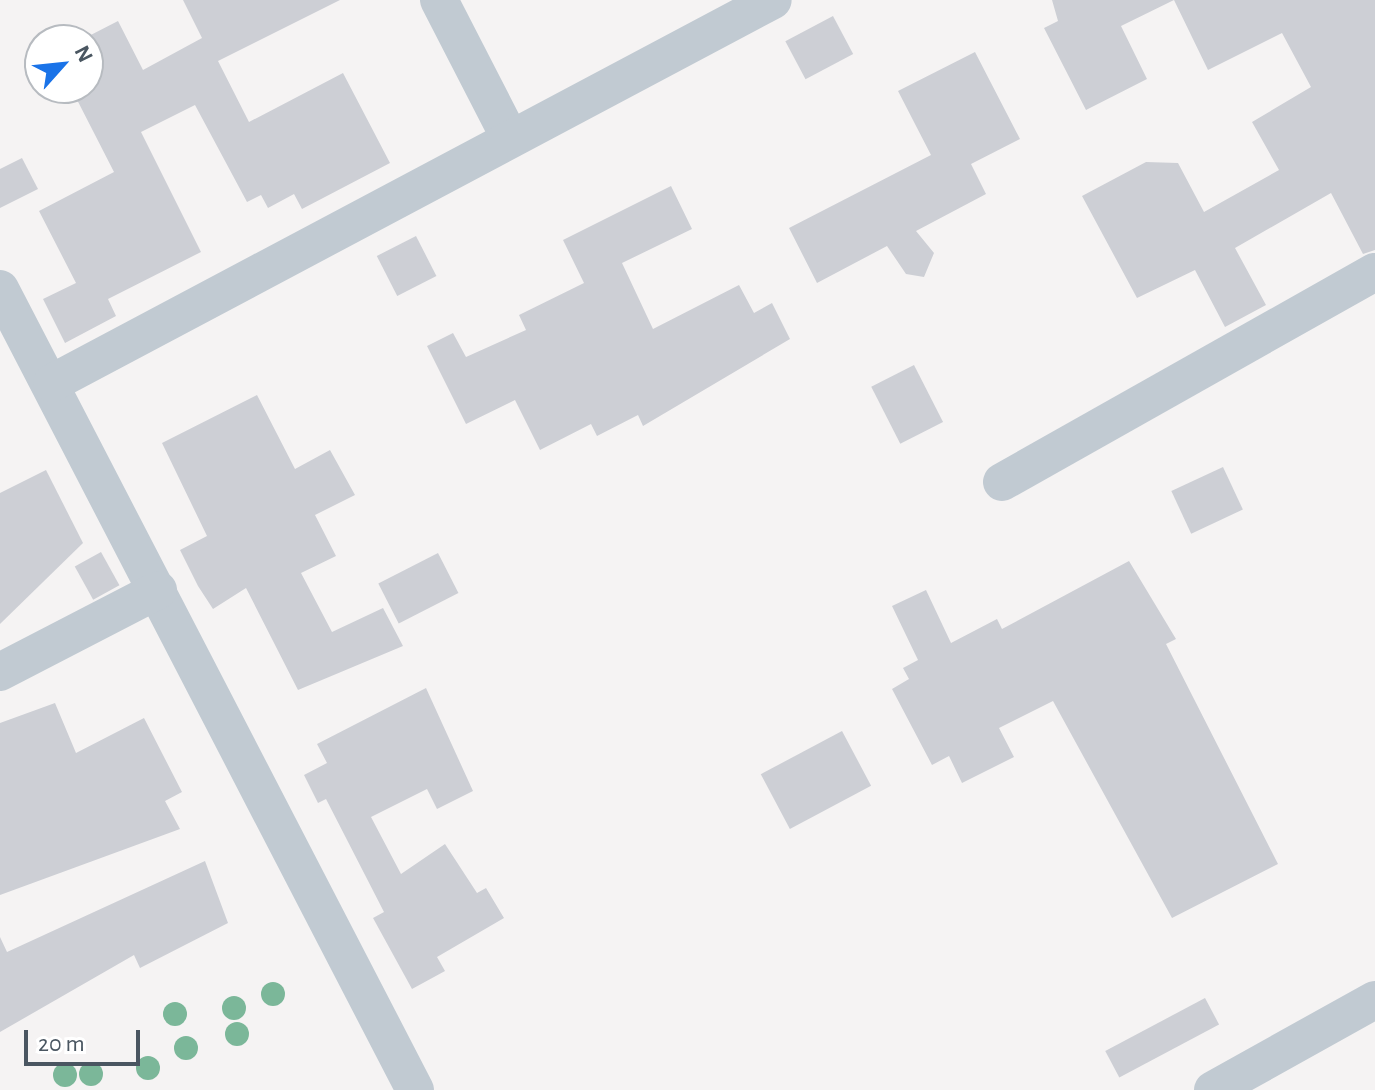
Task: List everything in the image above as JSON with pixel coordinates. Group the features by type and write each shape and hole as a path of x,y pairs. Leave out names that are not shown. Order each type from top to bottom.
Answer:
{"street":[{"path":"439,0 510,138"},
{"path":"52,383 773,0"},
{"path":"1002,482 1375,272"},
{"path":"0,289 52,383 415,1090"},
{"path":"0,672 158,590"},
{"path":"1213,1090 1375,1000"}],"building":[{"path":"183,0 340,0 218,61 249,122 343,73 390,163 302,209 294,194 268,208 261,195 247,202 195,105 141,132 201,252 108,299 116,316 65,343 43,299 76,283 39,211 114,172 79,104 104,104 104,28 118,21 143,70 202,38"},
{"path":"1052,0 1174,0 1121,26 1147,79 1086,110 1044,28 1058,21"},
{"path":"1174,0 1375,0 1375,250 1363,254 1331,193 1235,248 1266,305 1225,327 1195,270 1137,298 1082,196 1146,162 1178,163 1204,212 1279,170 1252,122 1311,87 1282,33 1208,70"},
{"path":"833,16 853,54 806,79 785,41"},
{"path":"975,52 1020,139 971,164 986,194 916,231 934,253 924,277 906,274 887,246 817,283 789,228 931,155 898,91"},
{"path":"22,158 38,189 0,208 0,169"},
{"path":"671,186 692,229 622,263 653,329 739,285 754,313 772,303 790,339 643,426 638,415 597,436 591,424 540,450 515,400 466,424 427,346 453,333 466,357 526,330 519,315 584,283 563,240"},
{"path":"416,236 436,276 397,296 377,256"},
{"path":"914,365 943,422 900,444 871,387"},
{"path":"257,395 295,469 330,450 355,495 315,515 336,556 301,573 332,632 383,608 403,646 298,690 246,588 213,609 198,586 180,550 207,536 162,443"},
{"path":"1223,467 1243,510 1191,534 1171,491"},
{"path":"46,470 83,543 0,624 0,493"},
{"path":"101,552 119,585 93,600 75,567"},
{"path":"438,553 458,593 399,624 378,583"},
{"path":"1129,561 1176,639 1166,644 1278,864 1172,918 1053,701 999,728 1014,757 962,783 949,756 932,765 892,689 909,679 903,668 918,660 892,606 926,590 951,643 997,619 1002,629"},
{"path":"426,688 473,791 437,809 427,789 371,817 401,874 445,844 477,893 486,888 504,918 437,957 445,971 412,989 373,918 384,912 326,799 318,803 304,775 327,763 317,744"},
{"path":"55,703 76,753 144,718 182,792 165,801 180,829 0,895 0,723"},
{"path":"842,731 871,786 790,829 761,774"},
{"path":"205,861 228,923 140,968 134,955 0,1032 0,937 7,952"},
{"path":"1205,998 1219,1024 1119,1078 1105,1051"}]}
